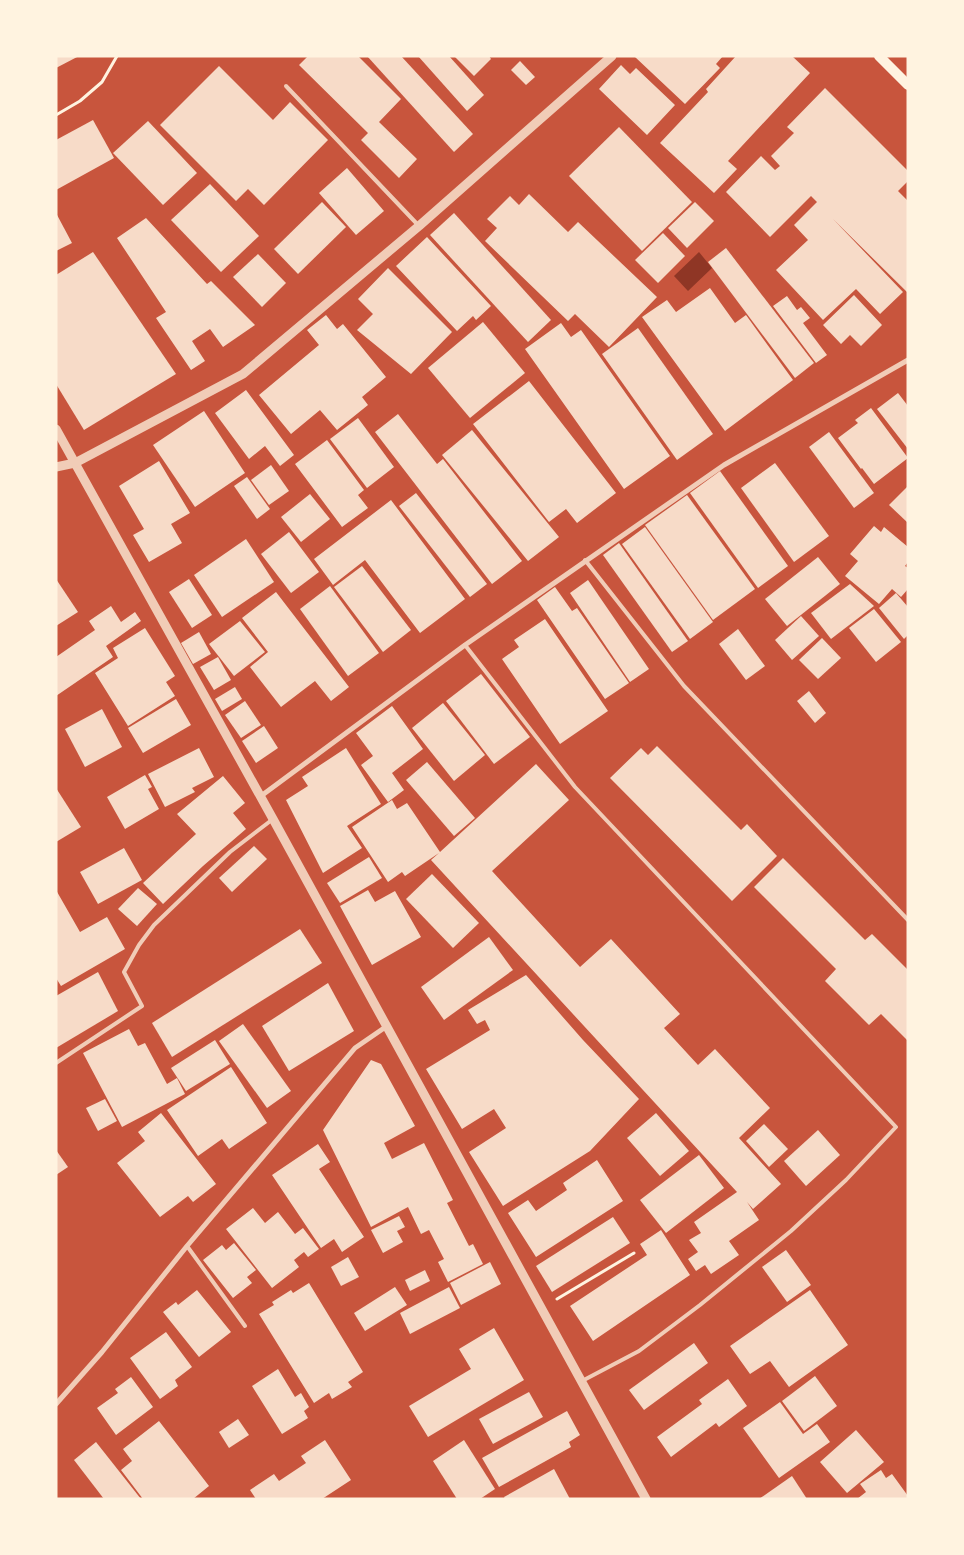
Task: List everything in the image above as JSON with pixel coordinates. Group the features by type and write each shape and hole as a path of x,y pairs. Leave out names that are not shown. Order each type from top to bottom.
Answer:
{"main road":[{"path":"879,56 908,85"}],"street":[{"path":"56,467 75,463 242,374 419,226 612,56"},
{"path":"261,796 465,644 724,465 908,360"},
{"path":"56,429 261,796 646,1499"},
{"path":"56,1404 102,1352 186,1246 355,1048 387,1026"}],"lane":[{"path":"286,86 419,226"},
{"path":"585,560 684,686 908,920"},
{"path":"465,644 575,787 896,1127 846,1180 798,1224 700,1305 639,1352 582,1381"},
{"path":"56,1063 142,1006 124,972 139,945 154,925 230,852 273,818"},
{"path":"186,1246 245,1326"}],"path":[{"path":"56,115 80,101 102,82 117,56"},
{"path":"542,1309 634,1253"}],"shaded area":[{"path":"699,252 712,268 688,291 674,276"}],"building":[{"path":"56,56 79,56 56,68"},
{"path":"308,56 358,56 401,99 379,122 417,159 399,178 361,140 368,133 299,65"},
{"path":"367,56 401,56 473,134 454,152"},
{"path":"418,56 449,56 484,95 467,111"},
{"path":"454,56 489,56 491,59 474,76"},
{"path":"636,56 723,56 716,64 720,68 685,104"},
{"path":"736,56 792,56 810,73 728,161 737,169 714,193 660,143 708,92 706,89"},
{"path":"520,61 535,77 526,85 511,70"},
{"path":"621,65 630,74 636,68 675,105 647,135 599,89"},
{"path":"219,66 273,120 290,102 328,140 264,205 248,189 236,201 160,125"},
{"path":"825,88 908,171 908,181 898,191 908,201 908,293 833,219 903,292 880,314 856,289 823,320 776,270 808,240 794,225 817,202 811,196 770,237 726,192 761,156 775,170 780,166 771,156 794,133 787,127"},
{"path":"93,120 114,158 56,190 56,140"},
{"path":"148,121 197,173 163,205 113,153"},
{"path":"619,127 692,202 642,251 569,176"},
{"path":"347,168 384,211 356,235 319,193"},
{"path":"210,184 259,236 221,272 171,220"},
{"path":"529,194 568,232 578,222 657,297 609,347 575,314 568,321 485,241 497,228 487,219 510,196 519,205"},
{"path":"322,202 346,227 298,274 274,249"},
{"path":"695,202 714,221 687,248 668,228"},
{"path":"56,213 72,243 56,251"},
{"path":"454,213 551,320 528,342 430,235"},
{"path":"146,218 207,284 211,281 255,325 223,347 210,329 192,341 205,361 191,370 156,318 166,312 117,238"},
{"path":"663,233 685,256 658,283 635,260"},
{"path":"427,237 491,306 476,320 473,316 457,331 396,266"},
{"path":"726,248 814,363 795,378 708,262"},
{"path":"93,252 176,374 84,430 56,384 56,275"},
{"path":"258,254 286,283 262,307 233,277"},
{"path":"388,268 452,332 411,374 357,330 373,314 358,299"},
{"path":"710,288 735,323 746,315 793,380 725,431 642,317 667,300 676,312"},
{"path":"854,295 882,325 861,346 850,335 841,344 823,325"},
{"path":"787,296 797,310 801,307 810,318 803,323 827,355 816,363 773,306"},
{"path":"326,315 337,329 343,324 386,377 362,397 368,405 337,430 320,410 291,434 259,395 319,345 307,330"},
{"path":"483,322 525,373 470,418 428,368"},
{"path":"561,323 571,337 581,330 670,456 624,489 525,349"},
{"path":"638,328 713,434 677,460 602,354"},
{"path":"529,381 616,493 577,523 566,509 549,522 473,424"},
{"path":"246,390 294,455 280,466 265,446 249,459 215,413"},
{"path":"898,393 908,406 908,449 877,409"},
{"path":"871,408 908,458 874,484 838,438 858,423 855,420"},
{"path":"204,411 245,473 195,507 153,445"},
{"path":"398,414 437,464 443,459 522,561 492,584 375,432"},
{"path":"358,418 394,467 367,488 330,439"},
{"path":"472,430 559,537 528,561 442,455"},
{"path":"829,432 874,493 854,508 809,447"},
{"path":"327,440 364,490 358,495 368,508 342,527 295,464"},
{"path":"159,461 190,513 171,524 182,543 149,562 133,535 144,529 119,486"},
{"path":"775,463 829,536 794,562 741,488"},
{"path":"271,465 289,491 269,505 251,480"},
{"path":"720,471 788,566 758,588 690,493"},
{"path":"247,477 270,509 257,519 234,486"},
{"path":"908,486 908,523 889,505"},
{"path":"416,493 487,584 470,597 399,506"},
{"path":"310,494 330,519 301,542 281,517"},
{"path":"687,495 755,589 713,620 645,525"},
{"path":"391,500 465,599 420,633 365,560 333,585 314,559"},
{"path":"874,526 881,532 884,527 908,547 908,562 905,566 908,568 908,589 901,597 892,589 879,604 845,576 858,561 850,554"},
{"path":"645,527 713,622 690,639 622,544"},
{"path":"289,532 319,572 291,593 261,554"},
{"path":"246,539 274,582 222,617 194,575"},
{"path":"619,543 688,641 672,652 603,555"},
{"path":"818,557 840,584 787,626 765,599"},
{"path":"362,566 411,630 383,652 334,587"},
{"path":"56,579 78,612 56,626"},
{"path":"189,579 212,615 192,628 169,592"},
{"path":"588,580 649,669 630,682 570,593"},
{"path":"850,584 874,606 831,639 811,613"},
{"path":"330,586 379,653 348,676 300,609"},
{"path":"555,587 572,611 577,608 629,683 605,699 537,600"},
{"path":"276,592 349,687 331,701 315,681 281,707 250,667 268,652 242,618"},
{"path":"896,593 908,607 908,635 904,639 879,608"},
{"path":"111,606 121,622 135,612 141,621 106,646 113,657 56,696 56,657 95,630 89,621"},
{"path":"874,609 901,642 876,662 849,628"},
{"path":"801,616 819,636 792,660 775,640"},
{"path":"545,619 608,711 560,744 502,659 519,647 514,640"},
{"path":"240,621 265,652 234,676 209,644"},
{"path":"145,628 175,676 166,682 175,696 128,726 95,673 118,658 113,648"},
{"path":"738,629 765,666 746,680 719,644"},
{"path":"199,632 211,654 193,664 181,643"},
{"path":"822,638 841,658 818,679 799,660"},
{"path":"218,657 231,680 214,690 200,667"},
{"path":"481,674 530,737 494,764 446,701"},
{"path":"235,687 242,699 222,711 215,699"},
{"path":"809,691 826,713 815,723 797,701"},
{"path":"176,699 191,725 143,753 128,728"},
{"path":"245,701 261,725 241,738 225,715"},
{"path":"443,703 485,755 454,781 412,728"},
{"path":"392,706 423,749 392,773 404,790 388,802 361,765 373,756 356,733"},
{"path":"102,709 122,747 85,767 65,729"},
{"path":"264,726 278,748 256,763 242,741"},
{"path":"657,746 741,830 747,824 777,856 732,901 610,778 641,748 648,755"},
{"path":"199,748 214,777 192,788 195,792 165,807 148,774"},
{"path":"346,748 381,804 347,826 362,848 323,873 286,800 308,786 302,777"},
{"path":"427,762 475,818 454,836 406,780"},
{"path":"536,764 569,800 492,871 580,967 611,939 680,1014 664,1028 698,1065 715,1049 770,1108 739,1138 781,1184 753,1209 747,1202 759,1220 729,1241 739,1255 711,1274 705,1265 696,1271 688,1259 698,1252 689,1240 701,1233 694,1222 737,1192 431,860 439,853 405,876 402,872 388,882 352,827 392,800 397,809 407,803 440,852"},
{"path":"145,775 152,787 148,789 159,809 125,829 107,797"},
{"path":"223,776 245,803 233,813 246,829 163,904 143,883 196,834 177,814"},
{"path":"56,788 81,827 56,842"},
{"path":"254,846 267,859 232,892 219,878"},
{"path":"124,848 142,880 98,904 80,872"},
{"path":"369,857 382,878 340,903 327,883"},
{"path":"783,858 865,940 872,934 908,970 908,1041 881,1014 869,1025 825,981 836,969 754,887"},
{"path":"432,874 479,923 453,948 406,899"},
{"path":"138,888 157,904 137,926 118,909"},
{"path":"56,890 80,932 107,917 125,949 61,986 56,978"},
{"path":"368,890 375,902 395,891 421,937 372,965 340,906"},
{"path":"300,929 322,963 172,1057 152,1023"},
{"path":"489,937 513,970 444,1020 421,987"},
{"path":"98,972 118,1011 56,1048 56,996"},
{"path":"526,975 583,1040 639,1099 590,1151 503,1206 469,1152 506,1128 494,1109 462,1129 426,1069 490,1030 485,1020 477,1024 468,1010"},
{"path":"328,983 354,1031 289,1071 262,1026"},
{"path":"243,1024 291,1091 267,1108 219,1041"},
{"path":"129,1029 138,1046 145,1043 167,1084 177,1078 185,1094 122,1127 83,1053"},
{"path":"215,1040 230,1064 186,1091 171,1068"},
{"path":"371,1060 381,1064 415,1126 384,1143 392,1159 424,1143 453,1200 447,1203 469,1246 473,1244 483,1264 448,1282 438,1262 444,1259 429,1230 421,1234 408,1207 371,1227 323,1130"},
{"path":"231,1067 267,1123 229,1149 222,1139 198,1156 167,1110"},
{"path":"105,1099 117,1121 98,1131 86,1108"},
{"path":"161,1113 216,1184 193,1202 188,1196 160,1217 117,1163 145,1141 138,1132"},
{"path":"656,1113 689,1151 660,1176 627,1138"},
{"path":"764,1124 788,1149 769,1167 746,1141"},
{"path":"818,1130 840,1155 806,1186 784,1161"},
{"path":"318,1144 330,1162 319,1169 364,1237 342,1252 334,1239 321,1248 272,1175"},
{"path":"56,1150 68,1167 56,1175"},
{"path":"699,1155 724,1188 666,1233 640,1200"},
{"path":"597,1160 623,1201 536,1257 508,1213 528,1200 536,1211 567,1190 563,1183"},
{"path":"253,1208 265,1223 278,1212 295,1234 303,1228 319,1249 308,1257 304,1252 294,1260 299,1267 272,1288 226,1229"},
{"path":"399,1216 405,1227 397,1231 403,1242 383,1253 371,1230"},
{"path":"613,1217 630,1243 552,1292 536,1266"},
{"path":"661,1230 690,1275 593,1341 570,1306 647,1255 640,1244"},
{"path":"234,1243 256,1270 247,1277 252,1283 233,1298 203,1260 222,1245 226,1250"},
{"path":"786,1250 811,1285 787,1302 762,1267"},
{"path":"348,1257 359,1277 341,1286 331,1267"},
{"path":"490,1262 501,1284 461,1305 450,1283"},
{"path":"425,1270 430,1281 410,1291 405,1280"},
{"path":"309,1283 363,1372 348,1382 352,1387 332,1399 329,1393 314,1403 259,1314 274,1305 272,1302 291,1290 293,1293"},
{"path":"395,1287 407,1305 365,1331 354,1313"},
{"path":"449,1287 460,1308 410,1334 400,1313"},
{"path":"197,1290 231,1332 199,1357 163,1312 176,1302 178,1305"},
{"path":"810,1290 848,1345 789,1387 770,1361 750,1374 730,1346"},
{"path":"494,1328 524,1380 428,1437 409,1406 471,1369 459,1349"},
{"path":"166,1332 192,1367 175,1380 178,1386 160,1399 130,1358"},
{"path":"694,1343 708,1363 644,1410 629,1390"},
{"path":"278,1369 295,1397 301,1393 309,1407 304,1411 308,1418 282,1434 252,1386"},
{"path":"815,1376 837,1406 804,1431 782,1401"},
{"path":"131,1377 153,1407 116,1435 97,1408 118,1393 115,1389"},
{"path":"728,1379 747,1406 719,1427 716,1423 671,1457 657,1437 702,1404 699,1400"},
{"path":"529,1392 543,1417 493,1444 479,1419"},
{"path":"780,1402 803,1434 817,1424 830,1442 779,1478 743,1428"},
{"path":"567,1411 580,1435 569,1442 571,1447 499,1487 482,1458"},
{"path":"238,1419 249,1435 229,1448 219,1432"},
{"path":"159,1421 209,1486 193,1499 143,1499 121,1470 132,1461 123,1449"},
{"path":"856,1430 884,1462 847,1493 820,1462"},
{"path":"325,1440 351,1480 322,1499 256,1499 250,1490 274,1474 279,1481 306,1463 301,1456"},
{"path":"464,1440 495,1489 480,1499 457,1499 433,1461"},
{"path":"96,1442 141,1499 104,1499 74,1460"},
{"path":"554,1469 570,1499 505,1499 504,1497"},
{"path":"881,1470 886,1478 892,1474 908,1496 908,1499 857,1499 866,1492 860,1484"},
{"path":"792,1476 807,1499 759,1499"}]}
